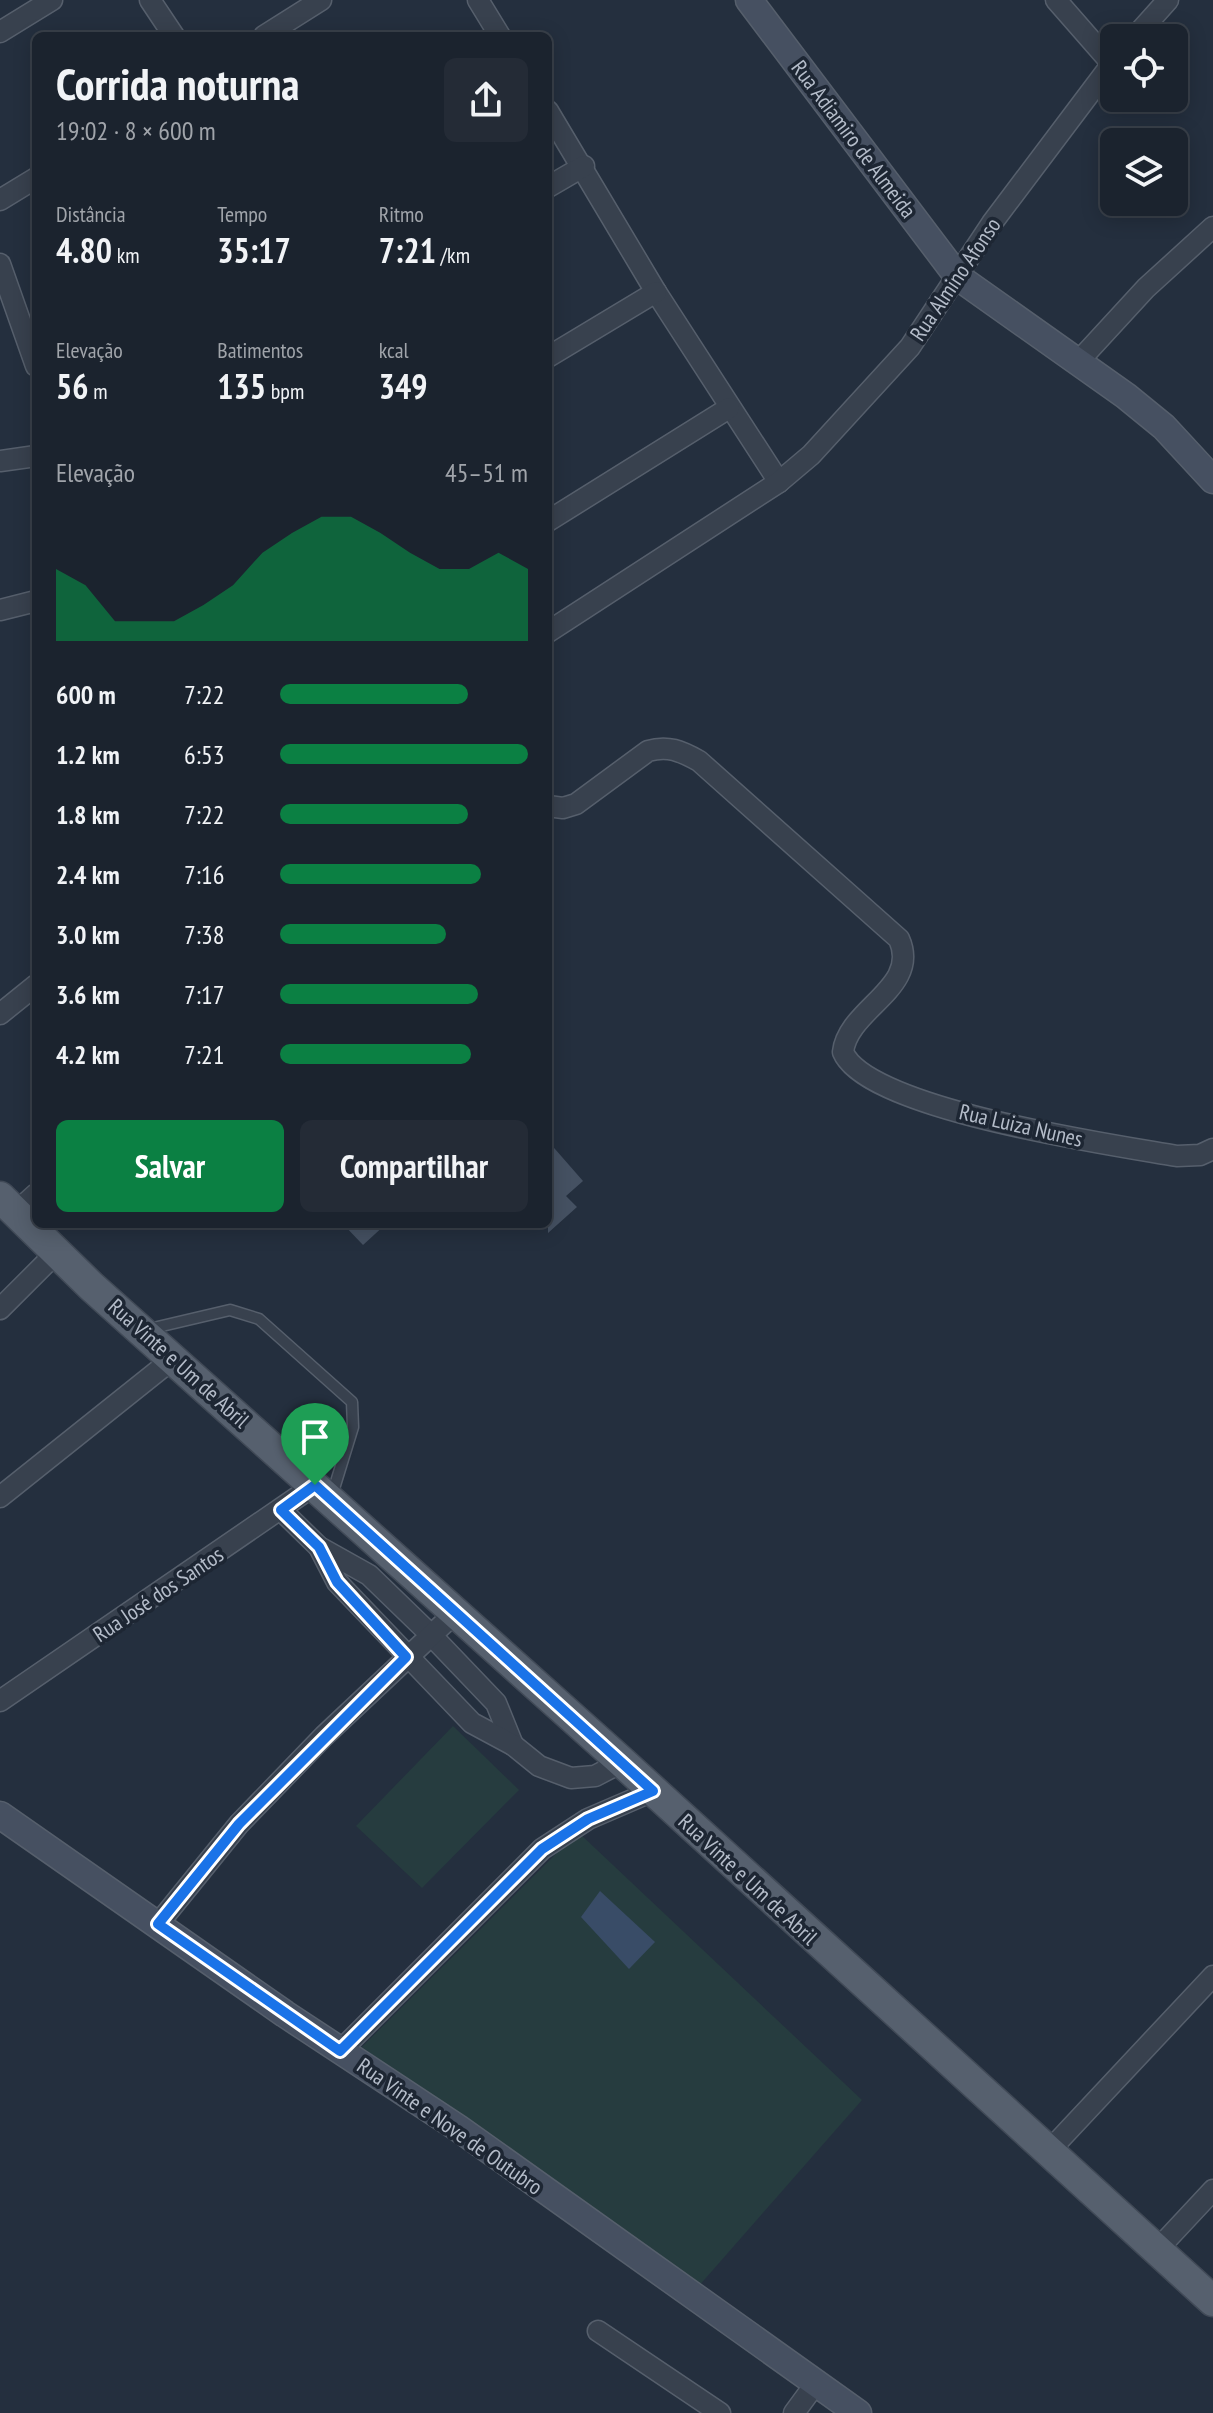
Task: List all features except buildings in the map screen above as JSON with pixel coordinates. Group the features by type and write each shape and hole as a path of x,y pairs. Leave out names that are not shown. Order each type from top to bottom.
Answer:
{"main road":[{"name":"Rua Vinte e Um de Abril","path":"17,1201 32,1222"},
{"name":"Rua Vinte e Um de Abril","path":"36,1228 55,1254 622,1762 1213,2301"}],"street":[{"path":"0,32 52,0"},
{"path":"150,0 171,32"},
{"path":"270,32 321,0"},
{"path":"478,0 498,32"},
{"name":"Rua Adiamiro de Almeida","path":"749,0 958,277 1164,427 1213,480"},
{"path":"1056,0 1100,48"},
{"path":"1147,24 1168,0"},
{"name":"Rua Almino Afonso","path":"552,629 779,482 811,455 884,377 958,277 992,223 1100,79"},
{"path":"552,117 584,166 656,292 779,482"},
{"path":"552,185 584,166"},
{"path":"0,200 32,180"},
{"path":"1077,363 1146,288 1213,227"},
{"path":"0,264 32,355"},
{"path":"552,355 656,292"},
{"path":"552,519 729,408"},
{"path":"0,461 32,457"},
{"path":"0,610 32,602"},
{"name":"Rua Luiza Nunes","path":"552,807 563,808 576,804 648,751 662,747 699,761 899,939 903,953 900,975 849,1028 843,1052 854,1067 895,1090 973,1116 1177,1156 1200,1155 1213,1149"},
{"path":"0,1014 32,988"},
{"path":"0,1309 55,1254"},
{"path":"0,1497 174,1358"},
{"name":"Rua José dos Santos","path":"0,1701 281,1510 322,1493"},
{"path":"281,1510 319,1547 369,1575 430,1634 496,1703 513,1745"},
{"path":"319,1547 337,1582 472,1723 513,1745 539,1766 571,1778 595,1776 622,1762"},
{"path":"158,1924 239,1824 406,1657 455,1613"},
{"path":"340,2051 542,1849 588,1819 653,1791"},
{"name":"Rua Vinte e Nove de Outubro","path":"0,1815 340,2051 458,2128 858,2413"},
{"path":"1049,2151 1213,1976"},
{"path":"1157,2250 1213,2190"},
{"path":"598,2331 720,2413"},
{"path":"794,2413 816,2383"}],"lane":[{"path":"143,1331 218,1312 244,1312 259,1319 352,1402 353,1427 322,1493"}],"green space":[{"path":"453,1726 519,1790 422,1888 356,1826"},
{"path":"578,1832 862,2100 698,2287 362,2047"}],"water":[{"path":"600,1891 655,1942 629,1969 581,1917"}],"route":[{"path":"315,1485 653,1791 588,1819 542,1849 340,2051 158,1924 239,1824 406,1657 337,1582 319,1547 281,1510 315,1485"}]}
